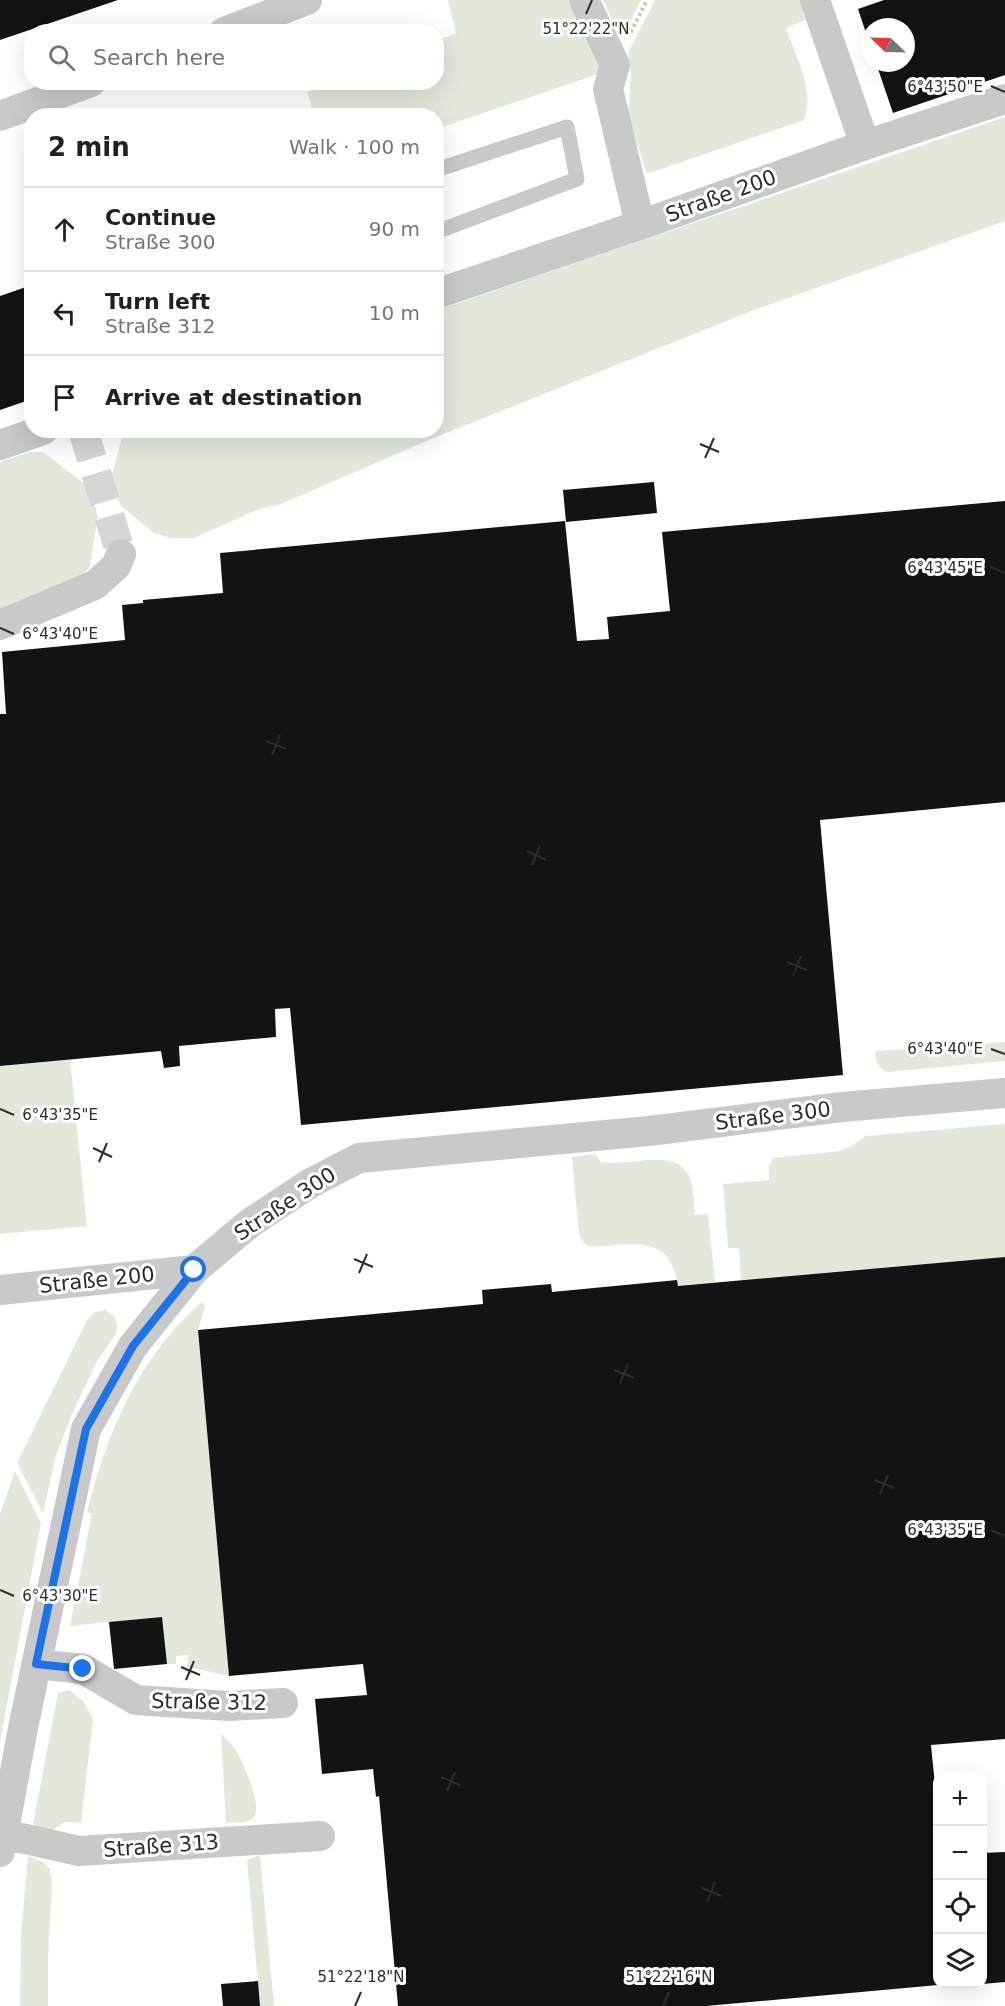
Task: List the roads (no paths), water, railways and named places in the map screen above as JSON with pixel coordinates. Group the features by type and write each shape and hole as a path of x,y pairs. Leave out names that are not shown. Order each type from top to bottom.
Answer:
{"street":[{"path":"245,24 307,0"},
{"path":"584,0 615,65 608,89 640,225"},
{"path":"816,0 865,145"},
{"path":"0,116 70,90"},
{"name":"Straße 200","path":"444,291 865,145 1005,99"},
{"path":"0,445 24,437"},
{"path":"0,625 95,585 116,566 121,554"},
{"name":"Straße 300","path":"2,1843 36,1664 86,1429 133,1346 194,1270 250,1223 309,1184 359,1158 649,1131 842,1107 1005,1093"},
{"name":"Straße 200","path":"0,1290 194,1270"},
{"name":"Straße 312","path":"36,1664 83,1669 136,1700 229,1706 283,1703"},
{"name":"Straße 313","path":"2,1843 79,1851 320,1836"}],"lane":[{"path":"444,167 567,127 577,179 444,229"}],"tunnel":[{"path":"85,438 121,554"}]}
